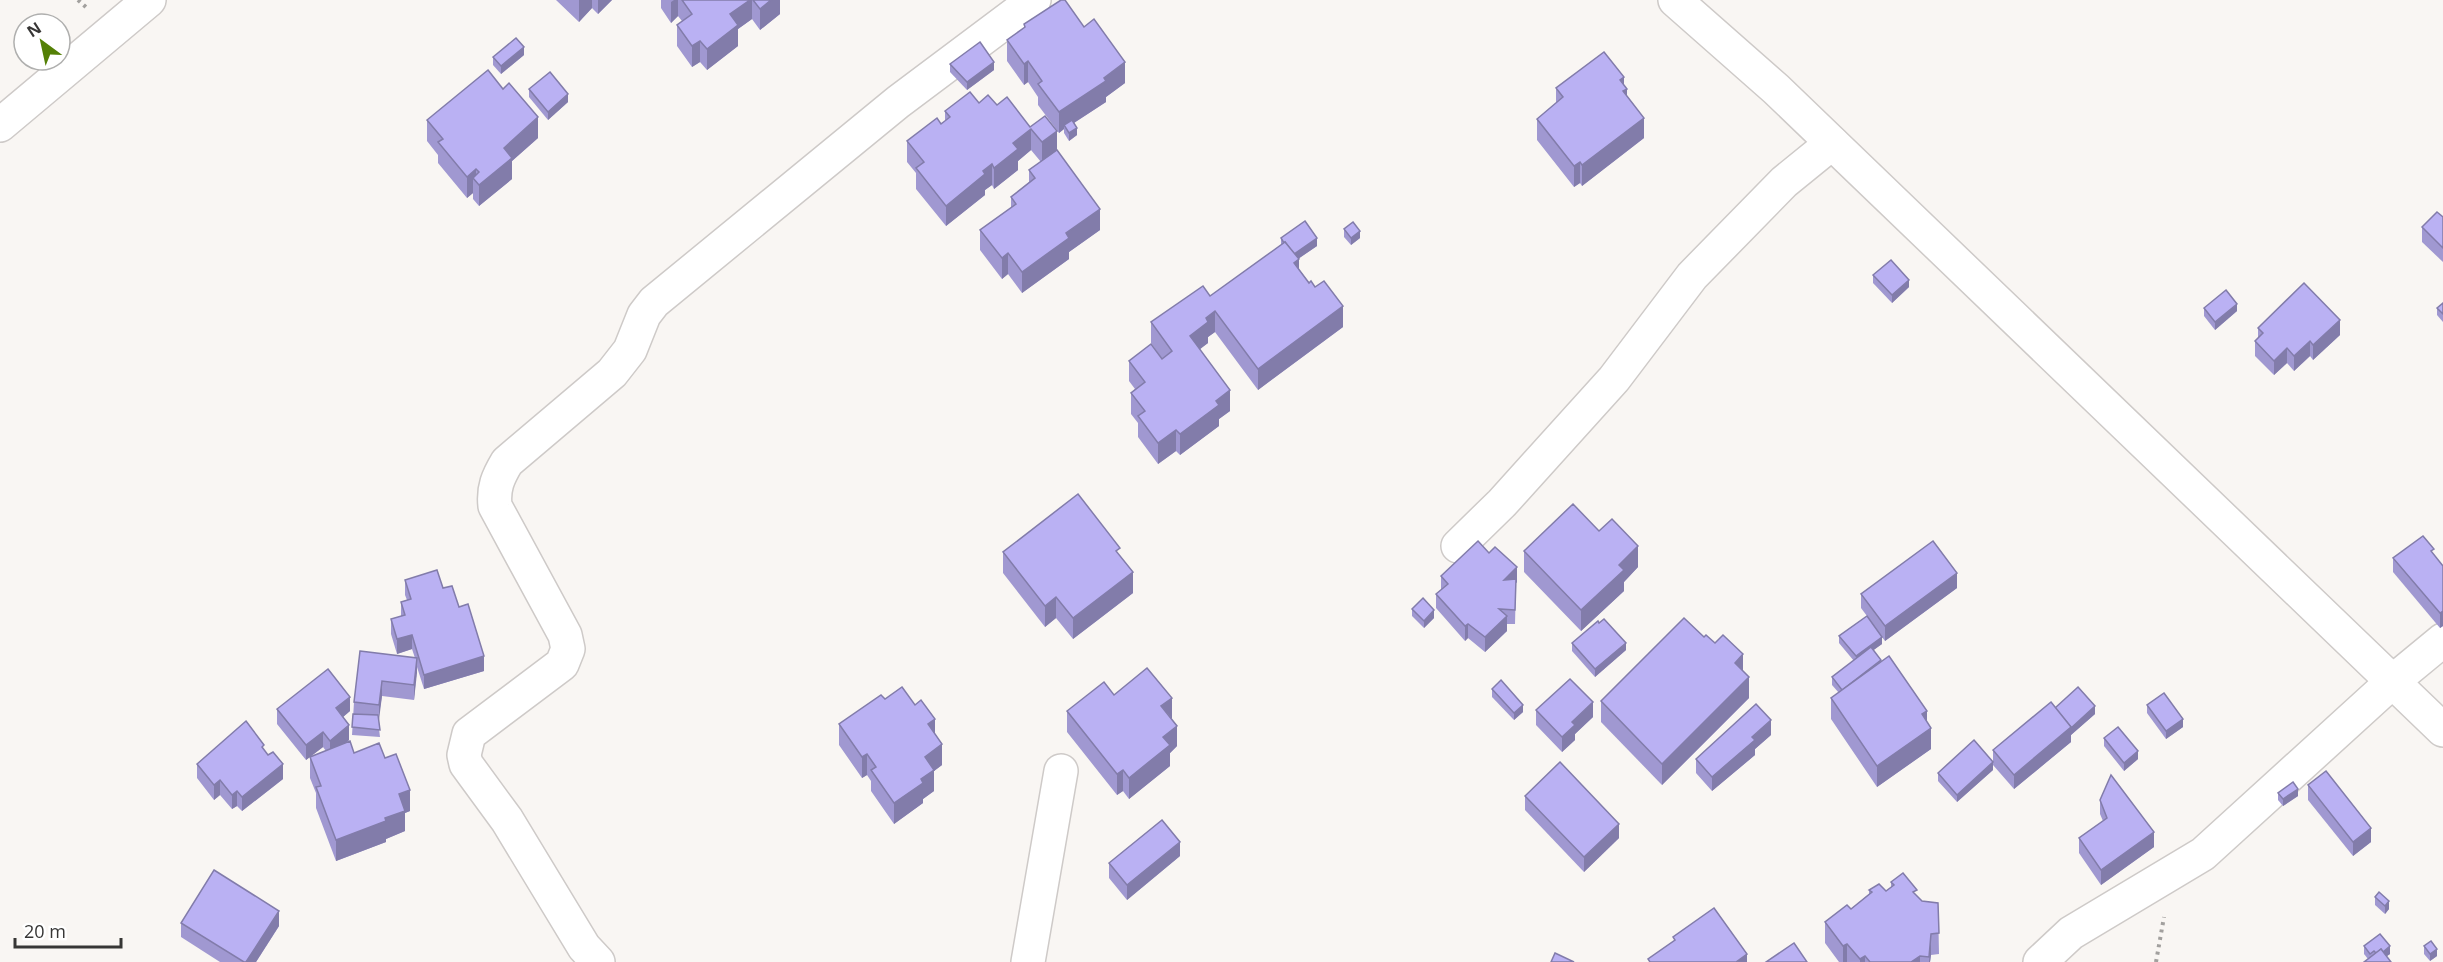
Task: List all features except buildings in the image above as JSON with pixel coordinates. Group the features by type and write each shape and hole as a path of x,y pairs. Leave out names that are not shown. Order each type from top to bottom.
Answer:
{"street":[{"path":"0,126 149,0"},
{"path":"598,962 584,947 507,820 466,764 465,748 469,734 562,664 568,649 565,635 495,506 493,491 498,476 507,462 622,363 644,315 654,302 898,102 1034,0"},
{"path":"1675,0 1776,89 2443,730"},
{"path":"1458,546 1502,503 1614,379 1692,276 1784,182 1832,143"},
{"path":"2040,962 2071,933 2203,855 2392,682 2443,640"},
{"path":"1028,962 1061,771"}]}
